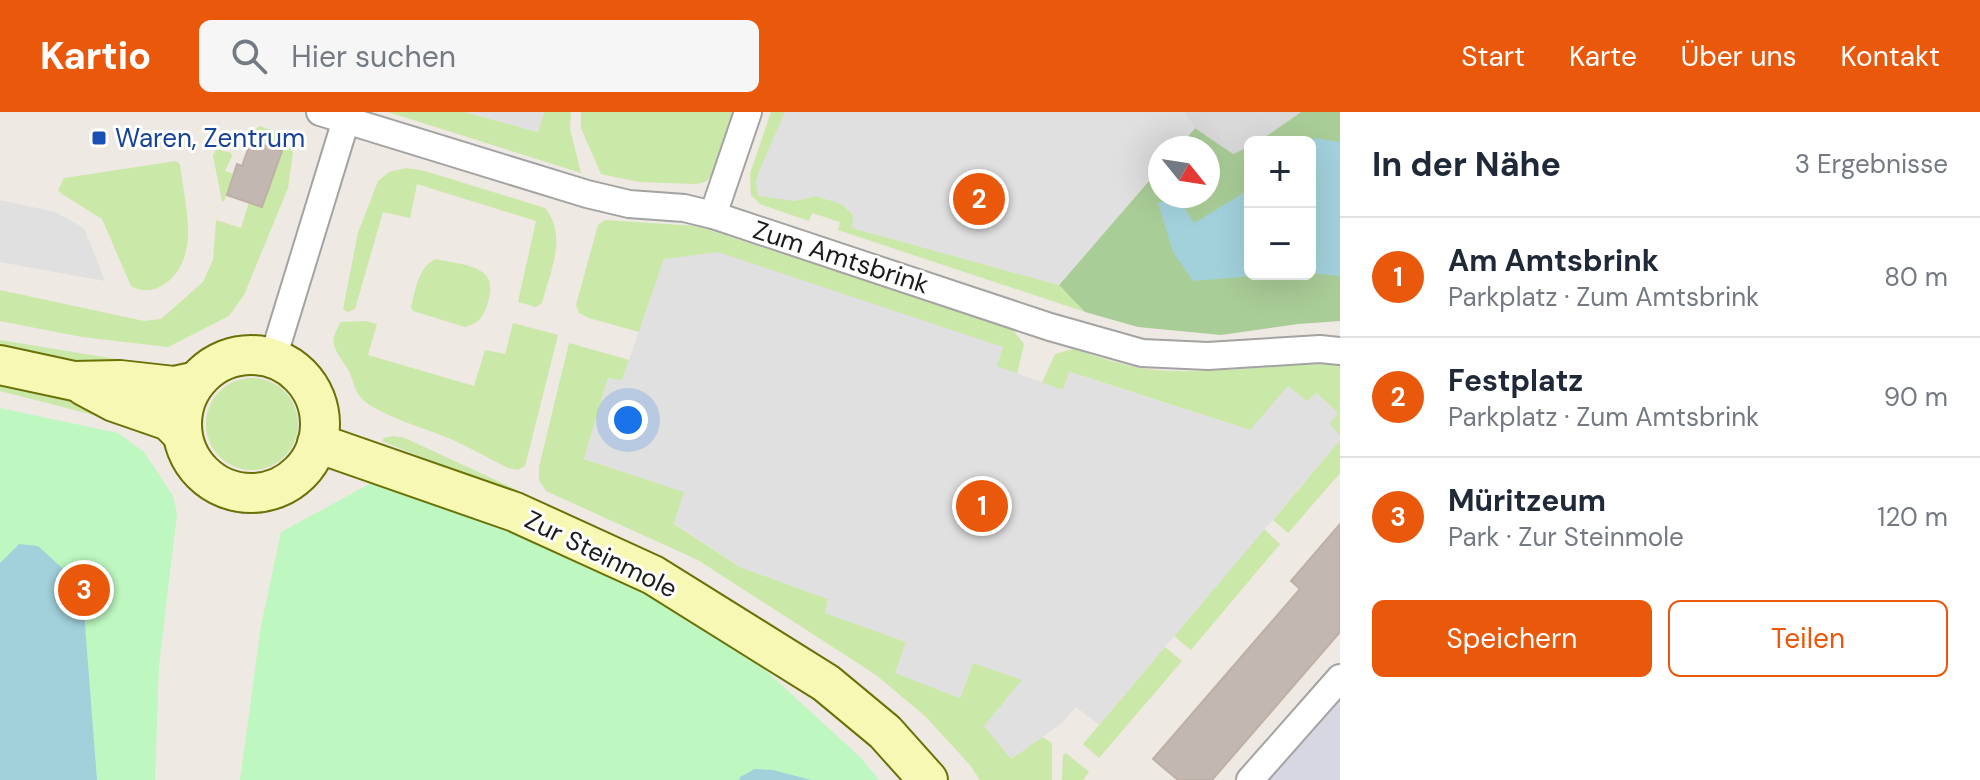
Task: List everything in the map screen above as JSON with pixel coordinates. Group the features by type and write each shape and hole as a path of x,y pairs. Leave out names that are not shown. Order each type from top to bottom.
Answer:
{"street":[{"name":"Zum Amtsbrink","path":"320,112 587,194 629,204 684,208 713,215 1050,327 1142,353 1208,356 1320,349 1340,351"},
{"path":"713,215 748,112"},
{"path":"273,358 346,120"},
{"path":"252,355 273,358 302,377 312,392 319,417 317,443 300,473 271,490 238,492 209,479 196,467 182,434 182,415 187,397 197,381 212,367 231,358 252,355"},
{"path":"0,365 74,381 120,380 174,386 197,381"},
{"path":"74,381 114,402 169,421 182,434"},
{"name":"Zur Steinmole","path":"317,443 515,512 653,575 826,683 885,732 928,780"},
{"path":"1250,780 1340,678"}],"shaded area":[{"path":"465,112 544,112 538,132"},
{"path":"785,112 1184,112 1195,128 1188,136 1148,136 1148,182 1059,285 852,228 853,215 842,204 816,196 794,201 758,196 756,182"},
{"path":"1184,112 1301,112 1267,136 1244,136 1244,149 1233,154 1220,145 1220,136 1207,136 1195,128"},
{"path":"0,200 55,212 84,228 105,281 0,262"},
{"path":"718,252 1003,347 997,366 1063,390 1069,372 1250,430 1288,386 1307,401 1317,393 1338,413 1330,424 1340,440 1099,725 1076,707 1061,724 1011,759 984,726 1022,680 973,663 960,698 895,673 906,642 825,613 828,599 740,567 674,523 684,492 584,459 608,378 622,380 664,259"},
{"path":"1340,678 1340,780 1250,780"}],"green space":[{"path":"388,112 465,112 538,132 544,112 571,112 570,129 581,173"},
{"path":"581,112 733,112 714,174 705,182 696,184 639,182 601,174 581,128"},
{"path":"771,112 785,112 756,182 794,201 816,196 842,204 853,215 853,228 1059,285 1085,312 838,230 840,222 812,213 809,221 760,204 751,195 750,174"},
{"path":"1301,112 1340,112 1340,321 1221,335 1138,327 1085,312 1059,285 1148,182 1148,208 1220,208 1220,145 1233,154 1244,149 1244,280 1316,280 1316,136 1267,136"},
{"path":"260,126 278,133 288,142 293,153 288,188 244,295 229,316 168,347 82,337 0,321 0,290 144,321 161,319 203,282 213,260 216,220 241,228 249,202 263,206 281,151 251,141 254,130"},
{"path":"1195,128 1207,136 1188,136"},
{"path":"216,149 232,156 225,171 233,174 224,202 213,156"},
{"path":"176,161 180,164 187,211 184,258 166,283 153,289 140,290 131,286 102,219 58,190 64,178"},
{"path":"406,168 545,208 552,219 556,242 553,267 542,303 536,307 518,302 536,221 417,184 410,218 383,212 355,309 348,312 343,309 358,233 378,181 389,172"},
{"path":"605,220 697,226 1012,329 1024,344 1017,374 996,366 1002,348 664,259 639,332 589,318 579,313 576,305 598,225"},
{"path":"436,259 469,266 485,275 490,282 485,309 473,324 465,327 413,311 411,307 419,279 425,267"},
{"path":"341,322 377,324 368,355 474,386 485,350 505,354 513,323 558,335 525,466 518,470 508,468 453,440 380,411 362,399 336,350 334,340"},
{"path":"0,340 134,362 132,371 33,356 0,350"},
{"path":"569,343 629,360 622,381 608,378 584,459 685,492 674,524 740,567 828,599 826,613 906,642 896,673 960,698 973,663 1023,680 1011,759 1042,737 1052,743 1052,780 980,780 926,717 876,675 698,560 546,491 539,480 539,467"},
{"path":"1073,349 1125,365 1156,370 1202,371 1340,364 1340,436 1329,424 1317,393 1307,402 1250,430 1070,372 1063,390 1042,383 1055,354"},
{"path":"243,378 261,378 278,385 291,398 298,424 291,450 278,463 261,470 243,470 226,463 213,450 206,433 206,415 213,398 226,385"},
{"path":"0,381 120,413 117,421 0,391"},
{"path":"0,408 118,433 144,452 173,496 177,514 159,665 155,780 0,780"},
{"path":"393,436 405,438 517,490 542,507 382,441"},
{"path":"1340,440 1340,473 1288,533 1273,520"},
{"path":"373,482 506,527 646,588 751,657 861,758 879,780 240,780 261,626 281,532"},
{"path":"1264,529 1280,544 1191,650 1174,636"},
{"path":"1165,647 1182,661 1099,758 1083,744"},
{"path":"1066,753 1089,772 1083,780 1062,780 1063,755"}],"water":[{"path":"1316,138 1340,142 1340,276 1316,274"},
{"path":"1244,193 1244,277 1193,281 1173,252 1160,208 1184,208 1194,223"},
{"path":"19,544 38,546 73,578 83,599 97,780 0,780 0,563"},
{"path":"755,769 773,770 811,780 739,780"}],"building":[{"path":"251,141 282,151 262,207 227,195 237,164 242,166"},
{"path":"1340,524 1340,632 1212,780 1178,780 1153,759 1300,589 1291,581"}],"place":[{"name":"Waren, Zentrum","path":"99,138"},
{"name":"Festplatz","path":"979,199"},
{"name":"Am Amtsbrink","path":"982,506"},
{"name":"Müritzeum","path":"84,590"}]}
